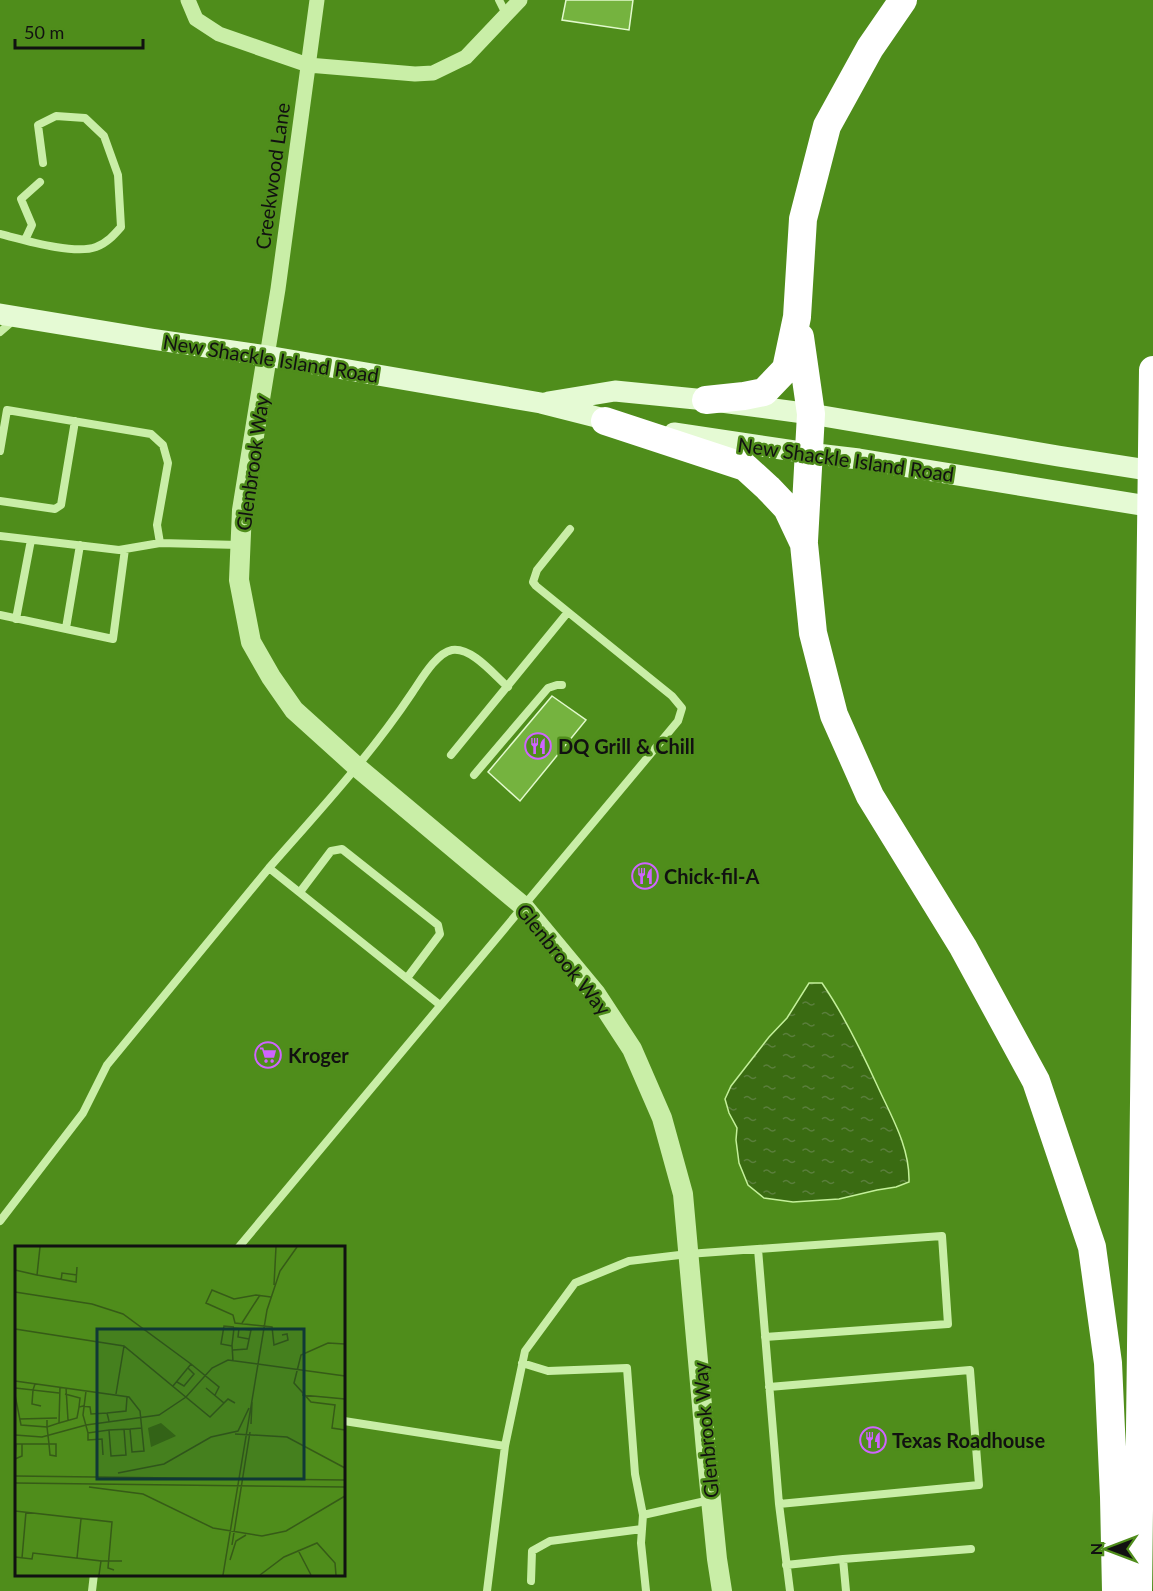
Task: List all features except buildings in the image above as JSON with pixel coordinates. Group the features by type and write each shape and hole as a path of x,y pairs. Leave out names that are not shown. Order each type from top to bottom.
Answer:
{"highway":[{"path":"706,400 764,392 786,369 797,317 803,219 826,126 870,48 903,0"},
{"path":"797,317 811,414 804,544 813,633 834,715 870,796 963,947 1036,1080 1092,1248 1108,1363 1116,1591"},
{"path":"1138,1591 1153,370"},
{"path":"605,420 745,467 787,508 804,544"}],"main road":[{"name":"New Shackle Island Road","path":"9,316 267,356 541,403 605,420 693,436 859,459 1153,507"},
{"name":"New Shackle Island Road","path":"541,403 615,391 706,400 811,414 1153,471"}],"street":[{"path":"188,0 196,19 219,34 308,65 415,74 433,73 466,57 520,0"},
{"name":"Creekwood Lane","path":"267,356 317,0"},
{"name":"Glenbrook Way","path":"267,356 242,510 240,545 239,579 251,642 271,677 294,710 357,767 523,906 596,994 632,1049 662,1118 683,1194 711,1500 722,1591"}],"lane":[{"path":"499,0 506,14"},
{"path":"0,234 76,249 96,247 111,239 122,226 118,175 104,136 85,118 56,116 38,125 43,163"},
{"path":"25,240 32,225 21,199 40,182"},
{"path":"0,332 9,316"},
{"path":"0,452 8,410 151,434 163,446 168,463 157,525 160,543"},
{"path":"0,501 55,509 61,505 75,421"},
{"path":"240,1246 678,721 682,708 672,696 533,582 537,570 570,529"},
{"path":"0,536 119,550 160,543 240,545"},
{"path":"16,619 31,540"},
{"path":"66,628 80,545"},
{"path":"0,615 113,639 125,549"},
{"path":"451,755 568,612"},
{"path":"0,1221 83,1113 107,1065 269,868 357,767 436,660 452,650 469,652 508,687"},
{"path":"474,775 548,688 562,685"},
{"path":"300,892 331,851 342,849 438,925 440,934 407,978"},
{"path":"269,868 440,1005"},
{"path":"487,1591 505,1446 525,1351 575,1283 629,1261 688,1254 942,1236 948,1324 765,1337"},
{"path":"758,1249 779,1504 790,1591"},
{"path":"522,1363 548,1371 627,1368 635,1474 642,1515 641,1543 646,1591"},
{"path":"770,1387 970,1370 979,1485 779,1504"},
{"path":"345,1421 505,1446"},
{"path":"642,1515 711,1500"},
{"path":"531,1581 532,1551 550,1541 642,1529"},
{"path":"786,1565 971,1549"},
{"path":"843,1559 846,1591"},
{"path":"92,1591 94,1576"}],"water":[{"path":"809,983 822,983 858,1046 899,1132 906,1156 909,1182 839,1199 793,1202 764,1198 748,1185 739,1163 737,1128 725,1099 731,1086 769,1037 787,1018"}],"place":[{"name":"DQ Grill & Chill","path":"538,746"},
{"name":"Chick-fil-A","path":"645,876"},
{"name":"Kroger","path":"268,1055"},
{"name":"Texas Roadhouse","path":"873,1440"}]}
